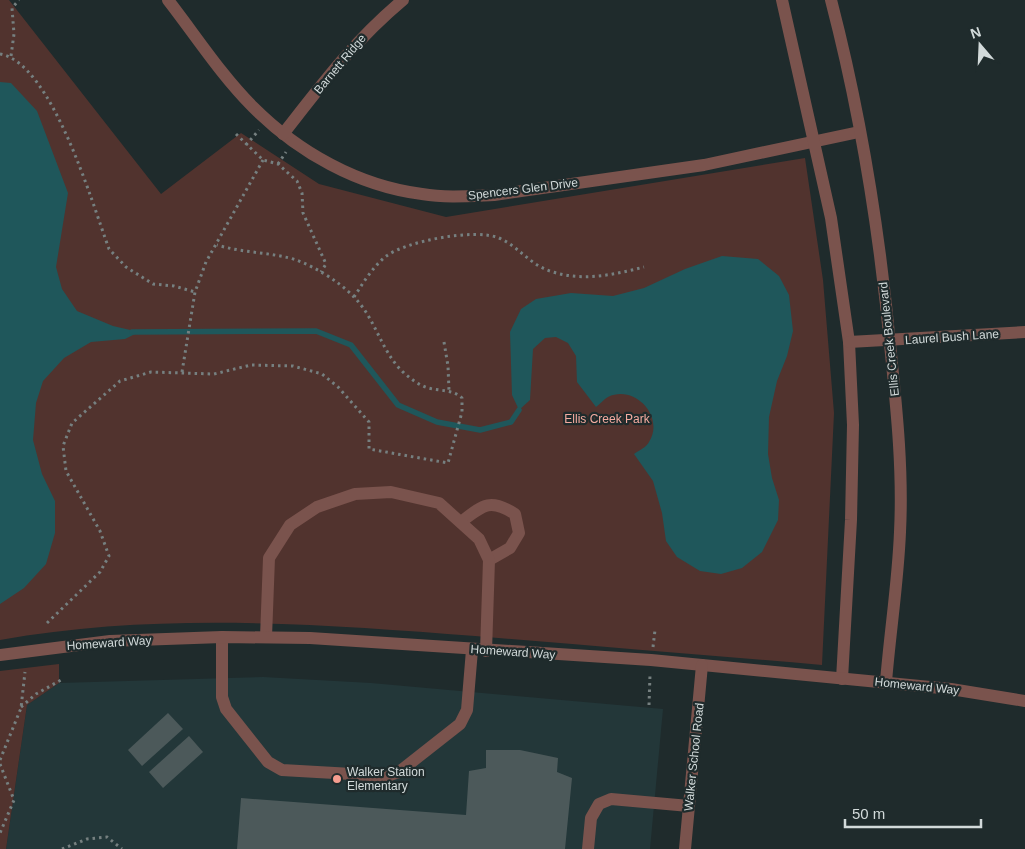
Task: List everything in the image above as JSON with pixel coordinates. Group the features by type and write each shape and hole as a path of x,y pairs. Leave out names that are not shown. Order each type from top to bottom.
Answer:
{"street":[{"name":"Spencers Glen Drive","path":"168,0 237,90 283,134 326,162 369,181 415,193 460,197 494,194 704,165 859,132"},
{"name":"Barnett Ridge","path":"283,134 342,58 371,28 403,0"},
{"path":"782,0 831,218 849,342 852,435 851,520 842,679"},
{"name":"Ellis Creek Boulevard","path":"831,0 859,132 882,265 900,444 900,532 886,682"},
{"name":"Laurel Bush Lane","path":"849,342 890,342 1025,332"},
{"path":"266,638 269,558 290,525 318,507 355,494 391,492 439,503 479,539 489,560 486,651"},
{"path":"461,522 482,506 500,504 515,514 519,533 510,548 489,560"},
{"path":"222,637 222,697 226,709 268,762 282,770 387,776 399,772 460,724 467,710 472,650"},
{"name":"Homeward Way","path":"0,655 110,641 222,637 388,643 702,665 951,689 1025,701"},
{"name":"Walker School Road","path":"685,849 702,665"},
{"path":"588,849 591,818 599,804 611,799 689,806"}],"path":[{"path":"10,56 14,34 12,8 20,0"},
{"path":"0,54 10,56 30,73 48,97 62,126 109,249 114,257 153,284 174,286 195,292"},
{"path":"236,134 263,160 278,164 297,181 302,193 303,213 326,264 322,272"},
{"path":"182,372 195,292 206,262 218,245 263,160"},
{"path":"354,296 372,269 386,256 428,241 453,236 487,234 497,237 508,242 533,264 550,271 571,276 608,276 644,267"},
{"path":"47,624 100,572 109,556 100,531 66,471 63,446 72,423 120,381 151,372 224,373 251,366 271,364 308,369 322,374 338,387 368,422 369,448 448,463 462,412 462,398 458,394 424,387 395,365 372,321 354,296 322,272 286,257 237,251 218,245"},
{"path":"444,342 448,366 449,391"},
{"path":"0,833 14,800 0,762 20,708 25,672"},
{"path":"20,708 36,694 61,680"},
{"path":"62,849 87,839 107,837 122,849"}],"shaded area":[{"name":"Walker Station Elementary","path":"263,677 371,683 663,709 650,849 6,849 27,705 59,683"}],"green space":[{"name":"Ellis Creek Park","path":"0,0 9,0 161,194 241,133 319,184 446,217 805,158 823,280 834,413 822,665 475,636 238,623 178,623 119,626 59,631 0,640"},
{"path":"59,664 59,683 27,705 6,849 0,849 0,671"}],"water":[{"path":"0,82 11,83 37,111 68,193 56,267 62,289 77,311 113,326 139,332 125,339 91,342 64,358 43,381 36,403 33,440 42,474 55,501 55,533 46,564 24,588 0,604"},
{"path":"722,256 758,259 779,276 789,295 793,331 787,356 777,381 769,417 768,454 772,478 779,500 778,520 762,552 742,568 721,574 700,571 677,557 666,541 662,513 653,481 634,454 648,444 653,432 653,423 645,405 628,395 618,394 608,397 596,407 577,382 576,356 568,343 556,337 545,338 533,349 530,400 519,410 512,395 510,332 521,309 536,299 571,293 613,296 644,288 685,269"}],"building":[{"path":"168,713 183,729 142,766 128,750"},
{"path":"189,736 203,752 163,788 149,772"},
{"path":"486,750 520,750 558,758 557,772 572,778 565,849 237,849 241,798 466,815 469,771 486,768"}],"waterway":[{"path":"132,332 316,331 351,345 398,405 437,422 480,430 511,422 519,410"}],"place":[{"name":"Walker Station Elementary","path":"337,779"}]}
